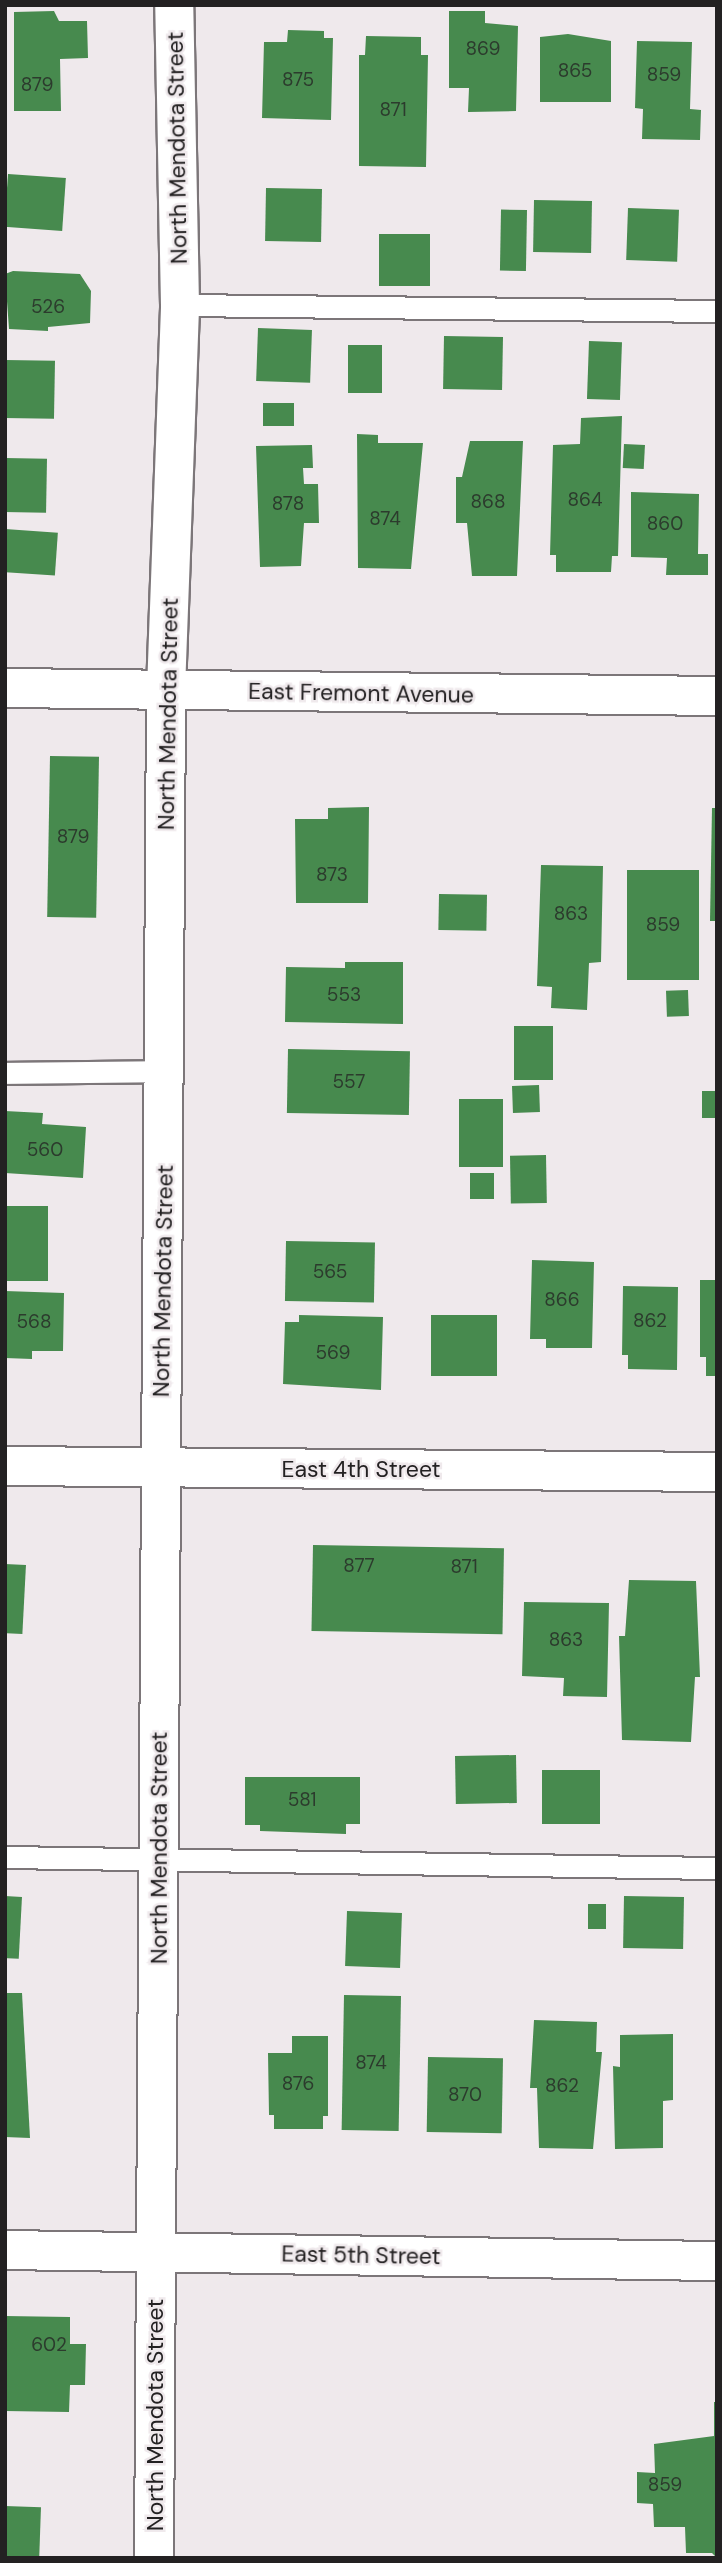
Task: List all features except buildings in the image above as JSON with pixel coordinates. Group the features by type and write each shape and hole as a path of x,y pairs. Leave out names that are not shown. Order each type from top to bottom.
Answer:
{"street":[{"name":"North Mendota Street","path":"154,2558 160,1857 160,1466 167,1071 166,690 180,305 174,5"},
{"name":"East Fremont Avenue","path":"5,688 717,696"},
{"name":"East 4th Street","path":"5,1466 717,1472"},
{"name":"East 5th Street","path":"5,2250 717,2261"}],"lane":[{"path":"180,305 717,311"},
{"path":"5,1073 167,1071"},
{"path":"5,1857 160,1857 717,1868"}]}
